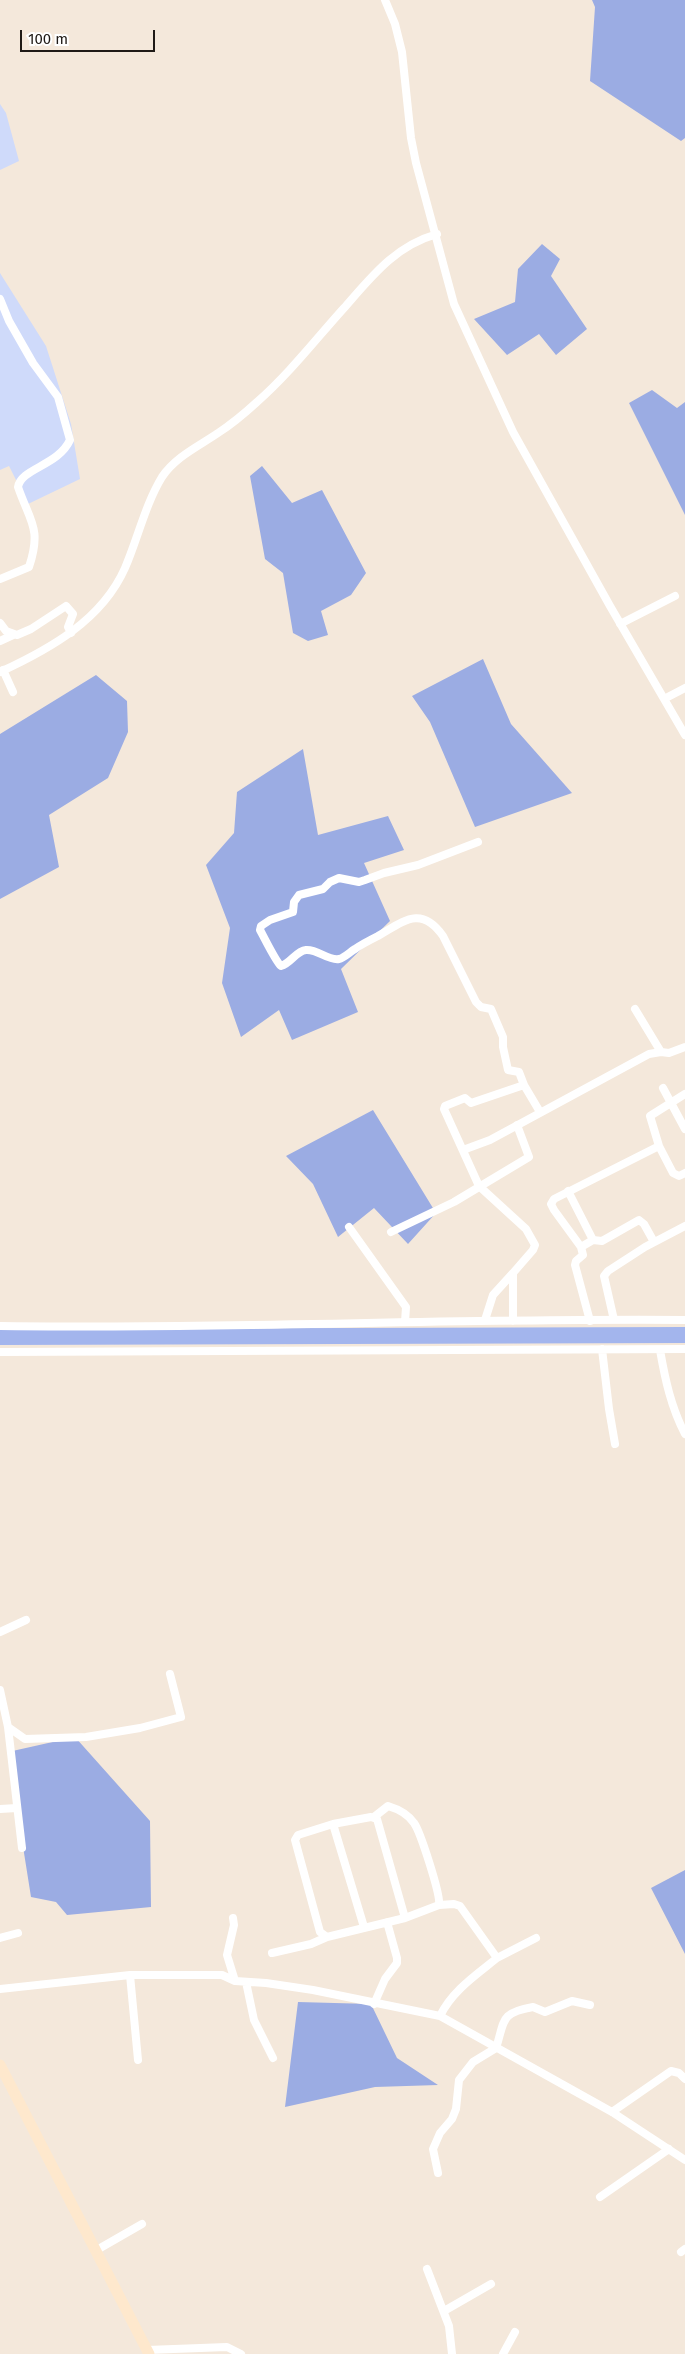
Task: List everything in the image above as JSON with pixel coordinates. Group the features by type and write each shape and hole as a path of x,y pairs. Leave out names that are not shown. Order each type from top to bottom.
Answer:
{"main road":[{"path":"0,2065 148,2352"}],"street":[{"path":"385,0 395,24 402,52 411,138 454,304 513,432 620,624 685,735"},
{"path":"12,692 2,671 48,649 71,633 113,592 125,568 152,499 163,477 173,464 220,432 258,401 388,259 419,239 437,234"},
{"path":"0,299 9,321 33,363 58,397 70,440 66,449 57,458 24,474 18,482 18,487 34,526 36,536 28,567 0,578"},
{"path":"620,624 675,596"},
{"path":"0,641 31,629 65,606 74,614 68,627 71,633"},
{"path":"0,623 6,632 13,635"},
{"path":"664,699 685,688"},
{"path":"478,842 418,865 384,873 359,882 339,878 330,882 323,889 299,895 294,902 293,912 270,920 261,926 260,930 268,941 276,962 280,966 290,962 303,950 312,950 329,957 341,959 397,923 416,917 428,919 443,936 476,1002 481,1007 491,1009 503,1037 508,1070 519,1072 524,1085 540,1112"},
{"path":"635,1009 660,1052"},
{"path":"463,1150 490,1140 649,1054 669,1053 685,1046"},
{"path":"485,1320 493,1295 534,1250 535,1245 526,1229 479,1186 445,1106 465,1098 471,1103 524,1085"},
{"path":"663,1088 685,1129"},
{"path":"685,1094 650,1116 659,1146 673,1173 679,1176 685,1173"},
{"path":"391,1232 454,1202 529,1157 517,1125"},
{"path":"590,1321 575,1265 576,1261 583,1255 581,1247 551,1204 554,1199 568,1191 659,1146"},
{"path":"568,1191 594,1240"},
{"path":"581,1247 594,1240 602,1241 638,1220 644,1224 654,1242"},
{"path":"614,1320 604,1276 608,1271 654,1242 685,1226"},
{"path":"349,1227 406,1307 406,1322"},
{"path":"513,1273 514,1321"},
{"path":"0,1326 260,1326 485,1320 685,1320"},
{"path":"602,1349 608,1409 615,1444"},
{"path":"0,1352 685,1349"},
{"path":"660,1350 665,1384 685,1434"},
{"path":"0,1632 26,1620"},
{"path":"8,1727 25,1739 47,1739 86,1737 178,1719 181,1717 170,1674"},
{"path":"0,1690 8,1727 22,1848"},
{"path":"327,1937 320,1932 295,1840 298,1835 333,1824 374,1817 388,1806 395,1808 413,1820 422,1841 440,1904"},
{"path":"0,1809 17,1808"},
{"path":"374,1817 377,1819 405,1918"},
{"path":"333,1824 364,1927"},
{"path":"272,1953 311,1944 327,1937 364,1927 405,1918 440,1904 454,1904 460,1906 497,1958"},
{"path":"233,1918 234,1925 227,1955 235,1981"},
{"path":"374,2004 385,1978 396,1963 397,1958 387,1922"},
{"path":"0,1938 18,1933"},
{"path":"440,2016 446,2004 467,1982 497,1958 536,1938"},
{"path":"130,1975 138,2060"},
{"path":"0,1989 130,1975 222,1975 235,1981 313,1990 440,2016 612,2112 685,2160"},
{"path":"246,1982 254,2020 273,2058"},
{"path":"438,2173 433,2149 440,2133 454,2114 459,2080 473,2062 496,2048 502,2021 512,2014 533,2007 550,2012 572,2001 590,2005"},
{"path":"612,2112 671,2071 679,2073 685,2079"},
{"path":"600,2197 669,2149"},
{"path":"95,2251 142,2224"},
{"path":"427,2268 444,2311 451,2338 452,2354"},
{"path":"444,2311 491,2284"},
{"path":"503,2354 515,2332"},
{"path":"148,2352 228,2347 241,2354"}],"shaded area":[{"path":"592,0 685,0 685,138 681,141 590,81 595,7"},
{"path":"0,104 6,113 19,161 0,170"},
{"path":"542,244 560,259 551,276 587,329 556,355 539,334 507,355 474,319 515,302 518,269"},
{"path":"0,273 46,346 71,424 80,479 28,504 9,466 0,470"},
{"path":"652,390 677,408 685,402 685,515 629,403"},
{"path":"262,466 292,503 322,490 366,573 351,595 321,611 328,635 308,641 293,633 283,573 265,559 250,476"},
{"path":"483,659 511,724 572,793 475,827 430,722 412,696"},
{"path":"96,675 127,701 128,732 108,778 49,815 59,867 0,899 0,734"},
{"path":"303,749 318,835 388,816 404,850 364,863 390,921 341,969 358,1012 292,1040 279,1010 241,1037 222,983 230,928 206,865 234,833 237,792"},
{"path":"373,1110 436,1213 408,1244 374,1208 338,1237 313,1184 286,1156"},
{"path":"75,1737 150,1821 151,1907 67,1915 56,1902 31,1897 8,1752"},
{"path":"685,1870 685,1954 651,1888"},
{"path":"298,2002 371,2004 397,2058 438,2085 375,2087 285,2107"}],"waterway":[{"path":"0,1337 685,1335"}]}
